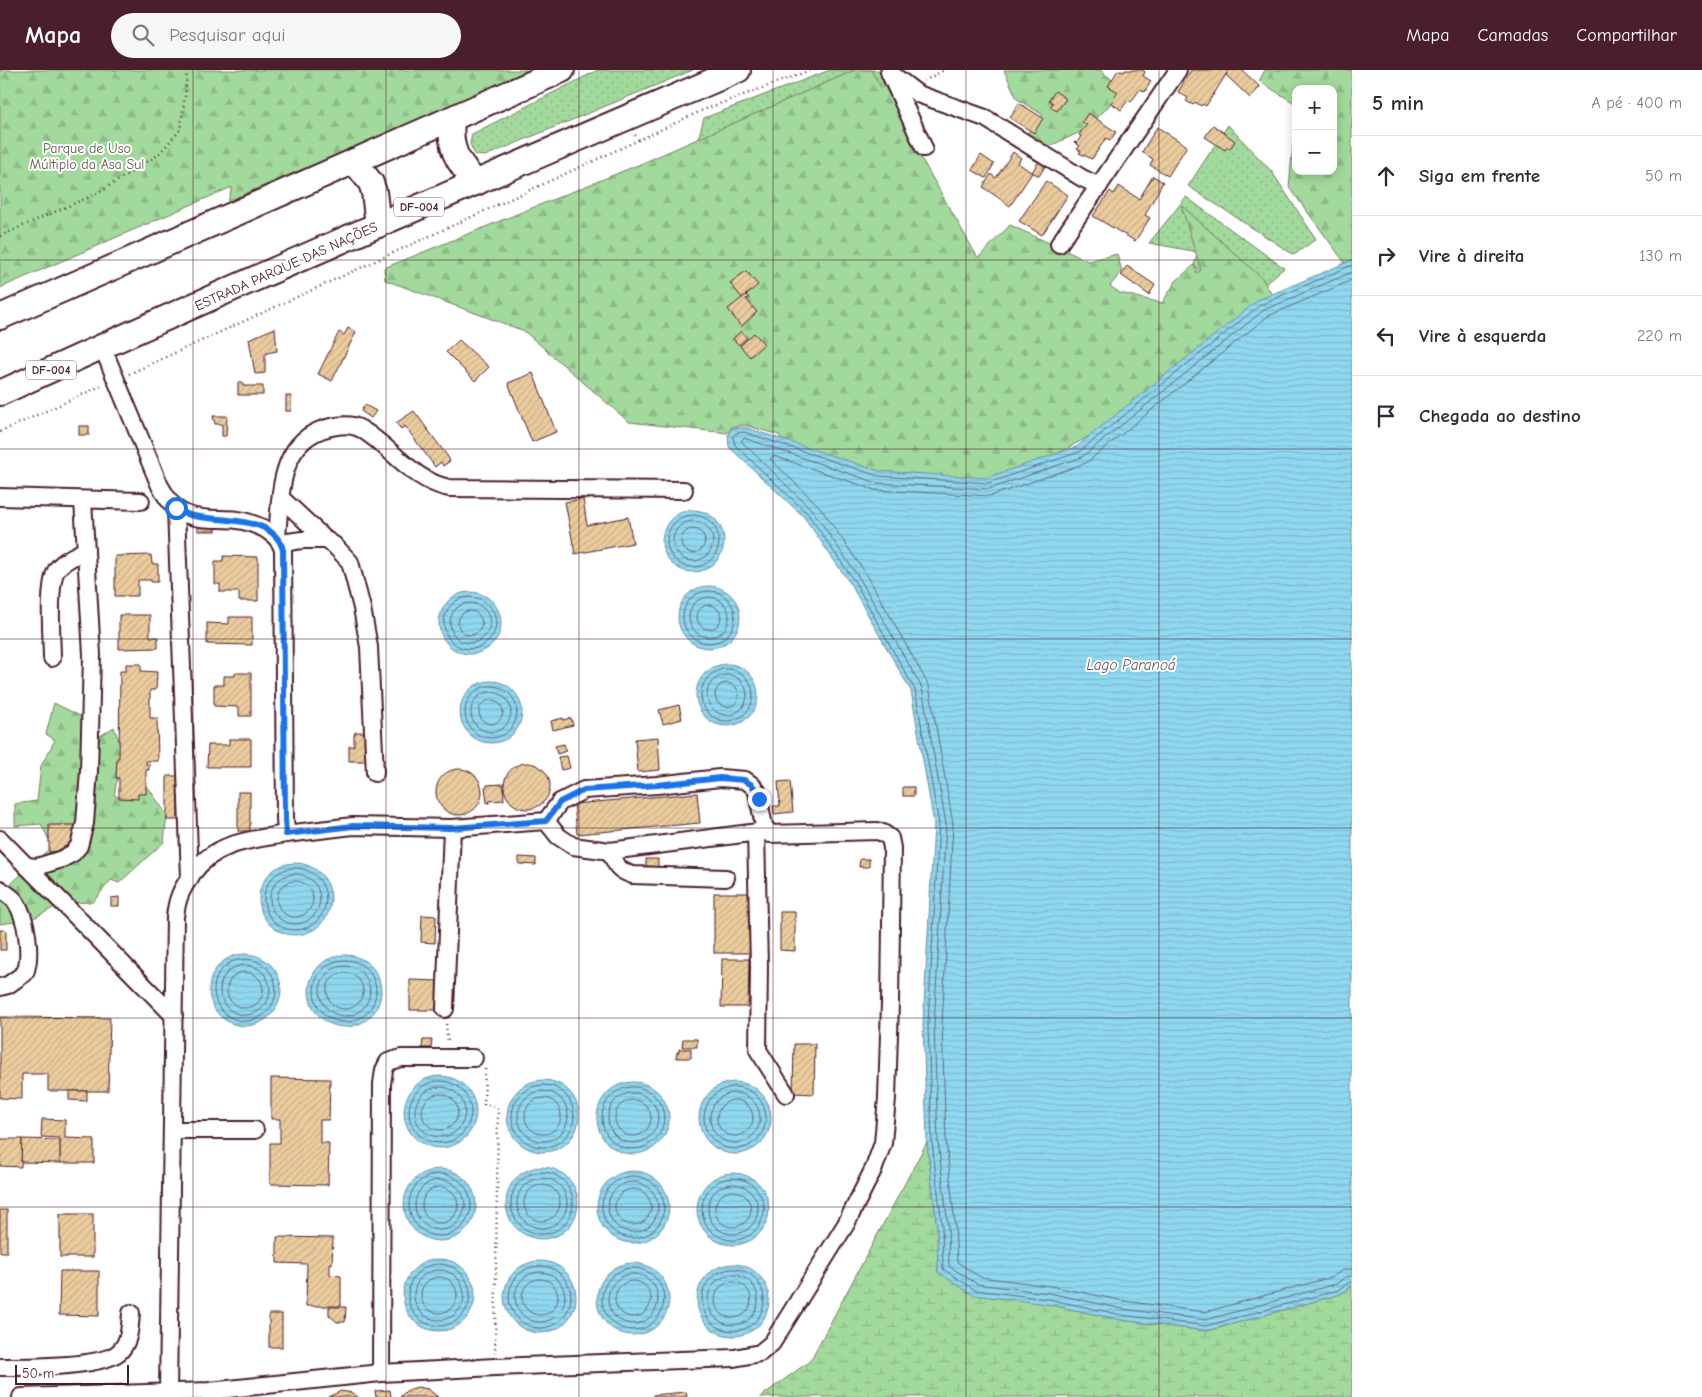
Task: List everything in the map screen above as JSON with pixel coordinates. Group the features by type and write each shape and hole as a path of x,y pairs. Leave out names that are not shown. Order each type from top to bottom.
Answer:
{"highway":[{"path":"0,317 562,70"},
{"name":"ESTRADA PARQUE DAS NAÇÕES","path":"0,393 102,346 476,182 738,70"},
{"path":"452,119 450,137 454,152 463,167 476,182"},
{"path":"354,161 371,182 378,225"}],"lane":[{"path":"1059,244 1178,70"},
{"path":"888,71 918,94 985,118 1082,178 1099,186"},
{"path":"888,71 924,148"},
{"path":"102,346 160,486 176,508 192,516 252,523 279,540 326,540"},
{"path":"286,834 283,550 279,540 283,474 288,461 302,440 320,430 341,425 359,427 411,470 432,483 449,488 684,490"},
{"path":"0,497 140,501"},
{"path":"281,498 326,540 334,545 350,562 362,608 369,647 375,773"},
{"path":"26,866 37,867 62,859 73,852 79,846 84,829 89,771 92,655 83,500"},
{"path":"176,508 190,878"},
{"path":"52,658 51,583 57,570 67,560 86,550"},
{"path":"159,1394 172,1130 177,899 199,865 219,849 236,843 286,834 353,826 452,828 546,821 560,802 584,790 720,778 744,780 752,785 757,792 761,831 758,1050 786,1094"},
{"path":"21,1397 303,1389 382,1373 734,1358 760,1353 772,1343 846,1224 874,1168 883,1143 887,1098 890,1003 892,848 890,838 877,831 770,834 761,831 610,851 573,846 558,836 546,821"},
{"path":"445,1009 452,828"},
{"path":"0,839 174,1016"},
{"path":"610,851 617,867 622,872 632,875 726,878"},
{"path":"0,889 17,903 27,935 29,958 25,973 0,987"},
{"path":"382,1373 382,1084 384,1070 388,1062 401,1058 474,1058"},
{"path":"172,1130 255,1130"},
{"path":"0,1367 34,1367 108,1359 121,1351 127,1340 131,1313"}],"path":[{"path":"0,236 98,192 158,155 180,130 187,70"},
{"path":"126,375 703,110 812,70"},
{"path":"622,120 639,140"},
{"path":"0,432 108,383"},
{"path":"445,1009 448,1044"},
{"path":"474,1058 482,1057 486,1065 484,1105 492,1105 498,1109 495,1367"}],"green space":[{"name":"Parque de Uso Múltiplo da Asa Sul","path":"0,70 538,70 228,201 232,187 0,288"},
{"path":"598,70 693,70 485,156 475,155 470,144 472,134"},
{"path":"830,70 883,70 888,81 804,125 823,242 699,136 704,118"},
{"path":"855,70 871,70 881,87 884,85 920,156 978,258 1010,225 1088,261 1117,254 1122,271 1110,286 1120,293 1162,303 1176,281 1194,265 1197,273 1201,270 1181,205 1262,278 1282,311 1093,434 1057,454 957,736 779,435 744,425 732,427 727,433 629,422 524,331 385,280 384,268 638,165"},
{"path":"1004,70 1100,70 1110,78 1119,95 1087,129 1050,146 1035,161 1019,143 1043,115 1017,99"},
{"path":"1265,70 1352,70 1352,260 1345,263 1289,187 1292,155 1292,175 1337,175 1337,85 1292,85 1292,102 1259,81"},
{"path":"1228,125 1272,172 1316,239 1294,255 1188,186"},
{"path":"1186,197 1284,268 1233,311 1194,265 1198,252 1149,243"},
{"path":"54,703 84,718 94,740 114,727 123,752 114,795 123,799 148,787 167,815 164,842 119,883 111,880 93,902 63,903 30,920 0,924 0,894 52,846 41,824 15,826 15,804 37,801 41,766 55,740 46,734"},
{"path":"927,1142 937,1227 938,1272 1047,1304 1121,1320 1207,1331 1341,1294 1352,1286 1352,1397 760,1397 810,1361"}],"water":[{"name":"Lago Paranoá","path":"1352,260 1352,1286 1341,1294 1207,1331 1121,1320 1047,1304 973,1295 938,1272 937,1227 927,1142 923,1024 934,824 911,691 851,585 804,517 729,447 728,435 732,428 744,427 879,471 986,478 1076,447 1258,300"},
{"path":"693,510 705,512 715,519 722,529 724,541 722,553 715,563 705,570 693,572 681,570 671,563 664,553 662,541 664,529 671,519 681,512"},
{"path":"709,586 726,591 731,595 735,600 740,617 735,634 731,639 726,643 709,648 692,643 687,639 683,634 678,617 683,600 687,595 692,591"},
{"path":"470,592 487,597 492,601 496,606 501,623 496,640 492,645 487,649 470,654 453,649 448,645 444,640 439,623 444,606 448,601 453,597"},
{"path":"727,664 739,666 749,673 756,683 758,695 756,707 749,717 739,724 727,726 715,724 705,717 698,707 696,695 698,683 705,673 715,666"},
{"path":"491,681 508,686 513,690 517,695 522,712 517,729 513,734 508,738 491,743 474,738 469,734 465,729 460,712 465,695 469,690 474,686"},
{"path":"302,863 321,873 329,885 331,899 329,913 321,925 309,933 288,935 269,925 261,913 259,892 269,873 281,865"},
{"path":"252,954 271,964 279,976 281,990 279,1004 271,1016 259,1024 238,1026 219,1016 211,1004 209,983 219,964 231,956"},
{"path":"352,955 371,965 379,977 381,991 379,1005 371,1017 359,1025 338,1027 319,1017 311,1005 309,984 319,965 331,957"},
{"path":"447,1076 466,1086 474,1098 476,1112 474,1126 466,1138 454,1146 433,1148 414,1138 406,1126 404,1105 414,1086 426,1078"},
{"path":"550,1080 569,1090 577,1102 579,1116 577,1130 569,1142 557,1150 536,1152 517,1142 509,1130 507,1109 517,1090 529,1082"},
{"path":"640,1082 659,1092 667,1104 669,1118 667,1132 659,1144 647,1152 626,1154 607,1144 599,1132 597,1111 607,1092 619,1084"},
{"path":"742,1082 761,1092 769,1104 771,1118 769,1132 761,1144 749,1152 728,1154 709,1144 701,1132 699,1111 709,1092 721,1084"},
{"path":"549,1167 568,1177 576,1189 578,1203 576,1217 568,1229 556,1237 535,1239 516,1229 508,1217 506,1196 516,1177 528,1169"},
{"path":"447,1169 466,1179 474,1191 476,1205 474,1219 466,1231 454,1239 433,1241 414,1231 406,1219 404,1198 414,1179 426,1171"},
{"path":"640,1171 659,1181 667,1193 669,1207 667,1221 659,1233 647,1241 626,1243 607,1233 599,1221 597,1200 607,1181 619,1173"},
{"path":"740,1173 759,1183 767,1195 769,1209 767,1223 759,1235 747,1243 726,1245 707,1235 699,1223 697,1202 707,1183 719,1175"},
{"path":"446,1259 465,1269 473,1281 475,1295 473,1309 465,1321 453,1329 432,1331 413,1321 405,1309 403,1288 413,1269 425,1261"},
{"path":"547,1261 566,1271 574,1283 576,1297 574,1311 566,1323 554,1331 533,1333 514,1323 506,1311 504,1290 514,1271 526,1263"},
{"path":"640,1263 659,1273 667,1285 669,1299 667,1313 659,1325 647,1333 626,1335 607,1325 599,1313 597,1292 607,1273 619,1265"},
{"path":"740,1264 759,1274 767,1286 769,1300 767,1314 759,1326 747,1334 726,1336 707,1326 699,1314 697,1293 707,1274 719,1266"}],"building":[{"path":"1118,70 1124,72 1125,70 1143,70 1145,72 1143,76 1151,81 1145,92 1140,89 1131,102 1128,100 1121,110 1111,103 1118,92 1108,86"},
{"path":"1191,70 1229,70 1206,106 1203,104 1201,106 1195,102 1193,105 1186,101 1188,98 1178,92"},
{"path":"1229,70 1242,70 1260,87 1250,98 1226,75"},
{"path":"1055,91 1066,99 1057,111 1050,107 1053,103 1049,100"},
{"path":"1019,103 1043,118 1034,133 1010,118"},
{"path":"1088,113 1116,132 1110,141 1106,138 1092,159 1079,153 1081,151 1077,149 1080,146 1074,142 1077,143 1081,136 1079,135 1087,125 1082,122"},
{"path":"1213,125 1235,141 1230,149 1227,147 1225,150 1205,137"},
{"path":"1157,127 1187,146 1168,176 1150,165 1153,159 1142,152"},
{"path":"1013,152 1021,158 1018,163 1032,173 1010,206 983,187 991,174 996,178"},
{"path":"981,155 994,164 986,178 972,170"},
{"path":"1039,161 1046,165 1039,176 1032,172"},
{"path":"1153,176 1163,182 1145,215 1150,218 1135,241 1093,216 1110,191 1114,194 1119,186 1139,199"},
{"path":"1046,181 1068,195 1042,235 1019,221"},
{"path":"1127,266 1155,285 1149,295 1121,275"},
{"path":"746,271 758,285 742,298 730,283"},
{"path":"746,295 749,298 746,299 757,312 741,327 728,309"},
{"path":"275,328 277,351 265,355 265,373 255,374 249,339"},
{"path":"348,328 356,332 332,381 318,374 339,332 344,335"},
{"path":"741,331 747,338 739,345 733,339"},
{"path":"754,333 764,344 750,357 740,346"},
{"path":"459,340 489,367 475,381 446,352"},
{"path":"533,373 556,432 532,442 508,383"},
{"path":"238,382 243,382 243,386 263,386 263,395 238,395"},
{"path":"286,396 291,396 291,411 286,411"},
{"path":"365,405 376,411 371,418 361,411"},
{"path":"414,411 448,457 450,461 443,466 441,462 435,467 405,426 401,429 396,423"},
{"path":"213,416 227,416 226,436 222,436 222,424 215,424"},
{"path":"79,426 89,426 89,435 79,435"},
{"path":"583,499 587,525 628,517 633,543 575,554 565,502"},
{"path":"198,518 216,518 216,531 198,531"},
{"path":"151,555 152,564 158,564 158,582 138,580 138,596 115,596 115,556"},
{"path":"223,556 258,557 258,601 239,601 239,592 220,592 220,584 215,584 215,561 223,561"},
{"path":"119,615 150,615 150,637 158,637 158,648 119,649"},
{"path":"229,617 252,617 252,645 207,644 207,623 229,624"},
{"path":"126,664 141,664 141,671 157,672 156,690 150,690 150,718 157,718 158,761 146,761 146,764 149,764 149,770 146,770 146,794 138,794 138,799 119,798 119,778 116,778 117,758 119,758 120,671 126,671"},
{"path":"235,673 251,673 251,716 239,716 239,707 214,706 214,685 224,685 224,676 235,676"},
{"path":"679,705 682,719 663,724 659,710"},
{"path":"563,718 563,720 571,718 573,725 553,730 551,721"},
{"path":"355,732 367,732 367,761 349,761 349,746 354,746"},
{"path":"658,737 660,770 638,772 635,739"},
{"path":"229,739 251,739 251,767 207,767 208,745 229,745"},
{"path":"564,744 566,751 557,754 555,746"},
{"path":"567,756 570,768 561,770 558,757"},
{"path":"522,763 532,763 544,769 549,777 549,795 544,803 536,808 522,809 514,806 507,799 504,791 504,781 507,773 514,766"},
{"path":"454,769 464,769 476,775 481,783 481,801 476,809 468,814 454,815 446,812 439,805 436,797 436,787 439,779 446,772"},
{"path":"167,776 178,776 178,820 167,820"},
{"path":"790,781 793,812 774,814 773,806 780,806 778,782"},
{"path":"503,784 504,800 489,801 487,803 485,787 487,785"},
{"path":"903,787 914,787 914,796 903,796"},
{"path":"238,792 250,792 250,831 238,831"},
{"path":"697,793 700,823 577,834 574,804"},
{"path":"49,825 78,825 78,851 49,852"},
{"path":"519,857 536,858 536,865 519,864"},
{"path":"646,859 658,859 658,867 646,866"},
{"path":"860,859 869,859 869,867 859,867"},
{"path":"714,893 750,893 750,953 714,953"},
{"path":"119,897 119,906 111,906 111,898"},
{"path":"780,912 795,912 795,951 780,950"},
{"path":"422,915 436,916 435,943 421,942"},
{"path":"0,930 6,930 6,950 0,950"},
{"path":"722,959 749,959 748,1007 721,1007"},
{"path":"410,980 439,981 439,1010 410,1010"},
{"path":"0,1017 110,1018 108,1091 48,1091 48,1074 22,1074 22,1099 0,1098"},
{"path":"683,1039 697,1039 697,1047 682,1047"},
{"path":"423,1040 432,1040 431,1048 422,1048"},
{"path":"794,1044 815,1044 814,1094 793,1093"},
{"path":"679,1049 691,1049 691,1058 676,1058"},
{"path":"271,1078 330,1079 329,1120 320,1120 320,1143 329,1143 328,1185 270,1184 270,1143 280,1143 280,1119 271,1119"},
{"path":"69,1091 87,1091 87,1101 69,1100"},
{"path":"42,1119 65,1120 65,1138 94,1139 94,1163 60,1163 60,1138 41,1137"},
{"path":"0,1139 22,1139 21,1167 0,1166"},
{"path":"22,1139 60,1140 60,1163 21,1162"},
{"path":"0,1210 7,1210 7,1252 0,1252"},
{"path":"60,1214 93,1214 93,1257 60,1257"},
{"path":"277,1237 333,1238 330,1275 341,1276 341,1306 306,1306 307,1264 277,1263"},
{"path":"60,1271 99,1271 99,1316 59,1315"},
{"path":"329,1307 346,1307 345,1322 337,1322 329,1315"},
{"path":"269,1314 282,1314 282,1347 269,1347"},
{"path":"417,1387 428,1389 438,1397 400,1397 406,1391"},
{"path":"390,1390 391,1397 376,1397 375,1391"},
{"path":"341,1391 352,1393 358,1397 328,1397"},
{"path":"686,1392 687,1397 653,1397 653,1395"}],"route":[{"path":"176,508 192,516 252,523 277,537 281,543 283,550 286,834 353,826 452,828 546,821 560,802 584,790 720,778 744,780 752,785 759,799"}]}
